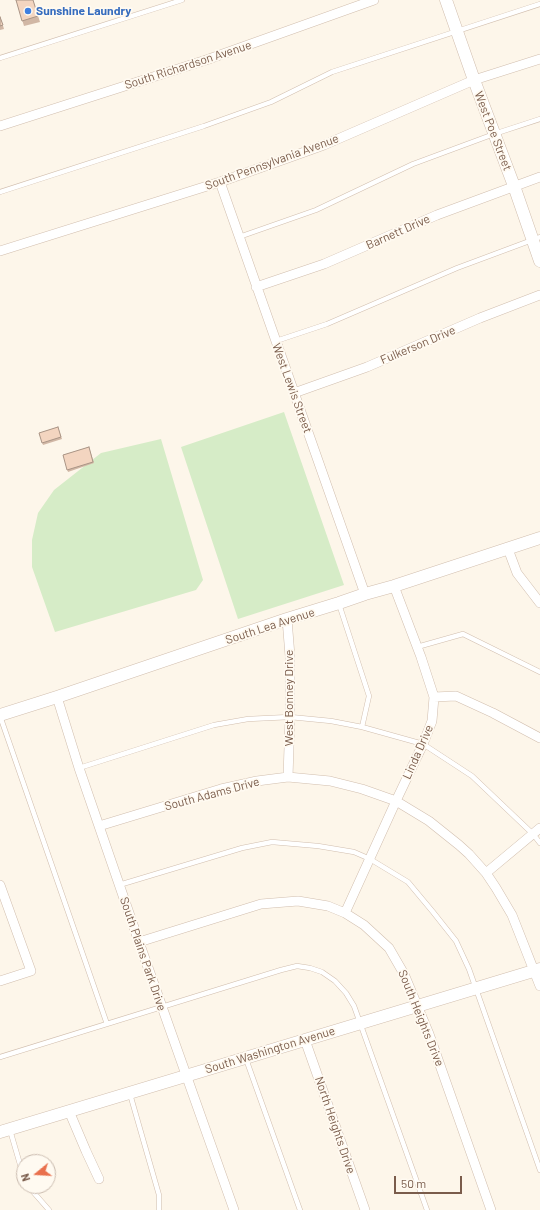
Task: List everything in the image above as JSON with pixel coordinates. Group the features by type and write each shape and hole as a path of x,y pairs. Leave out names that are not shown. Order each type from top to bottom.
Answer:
{"street":[{"name":"South Richardson Avenue","path":"0,126 206,60 374,0"},
{"name":"West Poe Street","path":"446,0 494,134 536,238 540,261"},
{"name":"South Pennsylvania Avenue","path":"0,251 220,182 324,145 474,80 540,59"},
{"name":"Barnett Drive","path":"256,287 324,264 437,215 540,177"},
{"name":"West Lewis Street","path":"220,182 365,594"},
{"name":"Fulkerson Drive","path":"294,393 366,368 480,318 540,295"},
{"name":"South Lea Avenue","path":"0,715 287,619 540,538"},
{"path":"508,549 517,573 540,603"},
{"name":"Linda Drive","path":"345,912 423,744 432,721 434,697 394,586"},
{"name":"West Bonney Drive","path":"287,619 290,656 288,778"},
{"path":"434,697 456,696 493,713 540,738"},
{"name":"South Plains Park Drive","path":"57,697 79,768 119,885 234,1210"},
{"name":"South Adams Drive","path":"99,826 221,789 257,781 288,778 330,781 362,789 396,801 429,822 459,845 486,873 512,915 537,970 540,986"},
{"path":"486,873 537,831"},
{"path":"0,885 31,971 0,981"},
{"name":"South Heights Drive","path":"139,942 261,904 298,901 328,906 345,912 364,925 389,948 404,974 418,1005 491,1210"},
{"name":"South Washington Avenue","path":"5,1130 537,970"},
{"name":"North Heights Drive","path":"305,1040 365,1210"},
{"path":"69,1111 99,1179"}],"lane":[{"path":"0,58 182,0"},
{"path":"0,192 204,126 271,102 332,72 540,4"},
{"path":"239,237 316,210 413,164 494,134 540,119"},
{"path":"276,341 327,324 457,268 536,238"},
{"path":"339,603 369,696 362,727"},
{"path":"417,647 463,634 540,672"},
{"path":"0,715 107,1024"},
{"path":"79,768 214,725 248,719 290,717 331,721 362,727 423,744 472,776 537,831 540,843"},
{"path":"119,885 242,848 272,842 318,846 354,852 370,859 408,882 456,941 469,969 540,1170"},
{"path":"0,1057 297,966 322,972 335,981 346,993 354,1006 427,1210"},
{"path":"245,1058 300,1210"},
{"path":"130,1093 159,1195 159,1210"},
{"path":"5,1130 16,1158"},
{"path":"35,1194 49,1210"}],"green space":[{"path":"284,412 344,585 238,619 181,447"},
{"path":"161,439 203,580 196,590 55,632 32,567 32,540 38,513 54,490 101,453"}],"building":[{"name":"Sunshine Laundry","path":"16,0 33,0 38,16 22,21"},
{"path":"0,17 3,25 0,26"},
{"path":"58,427 61,437 42,443 39,433"},
{"path":"89,447 93,462 67,470 63,455"}],"place":[{"name":"Sunshine Laundry","path":"28,11"}]}
